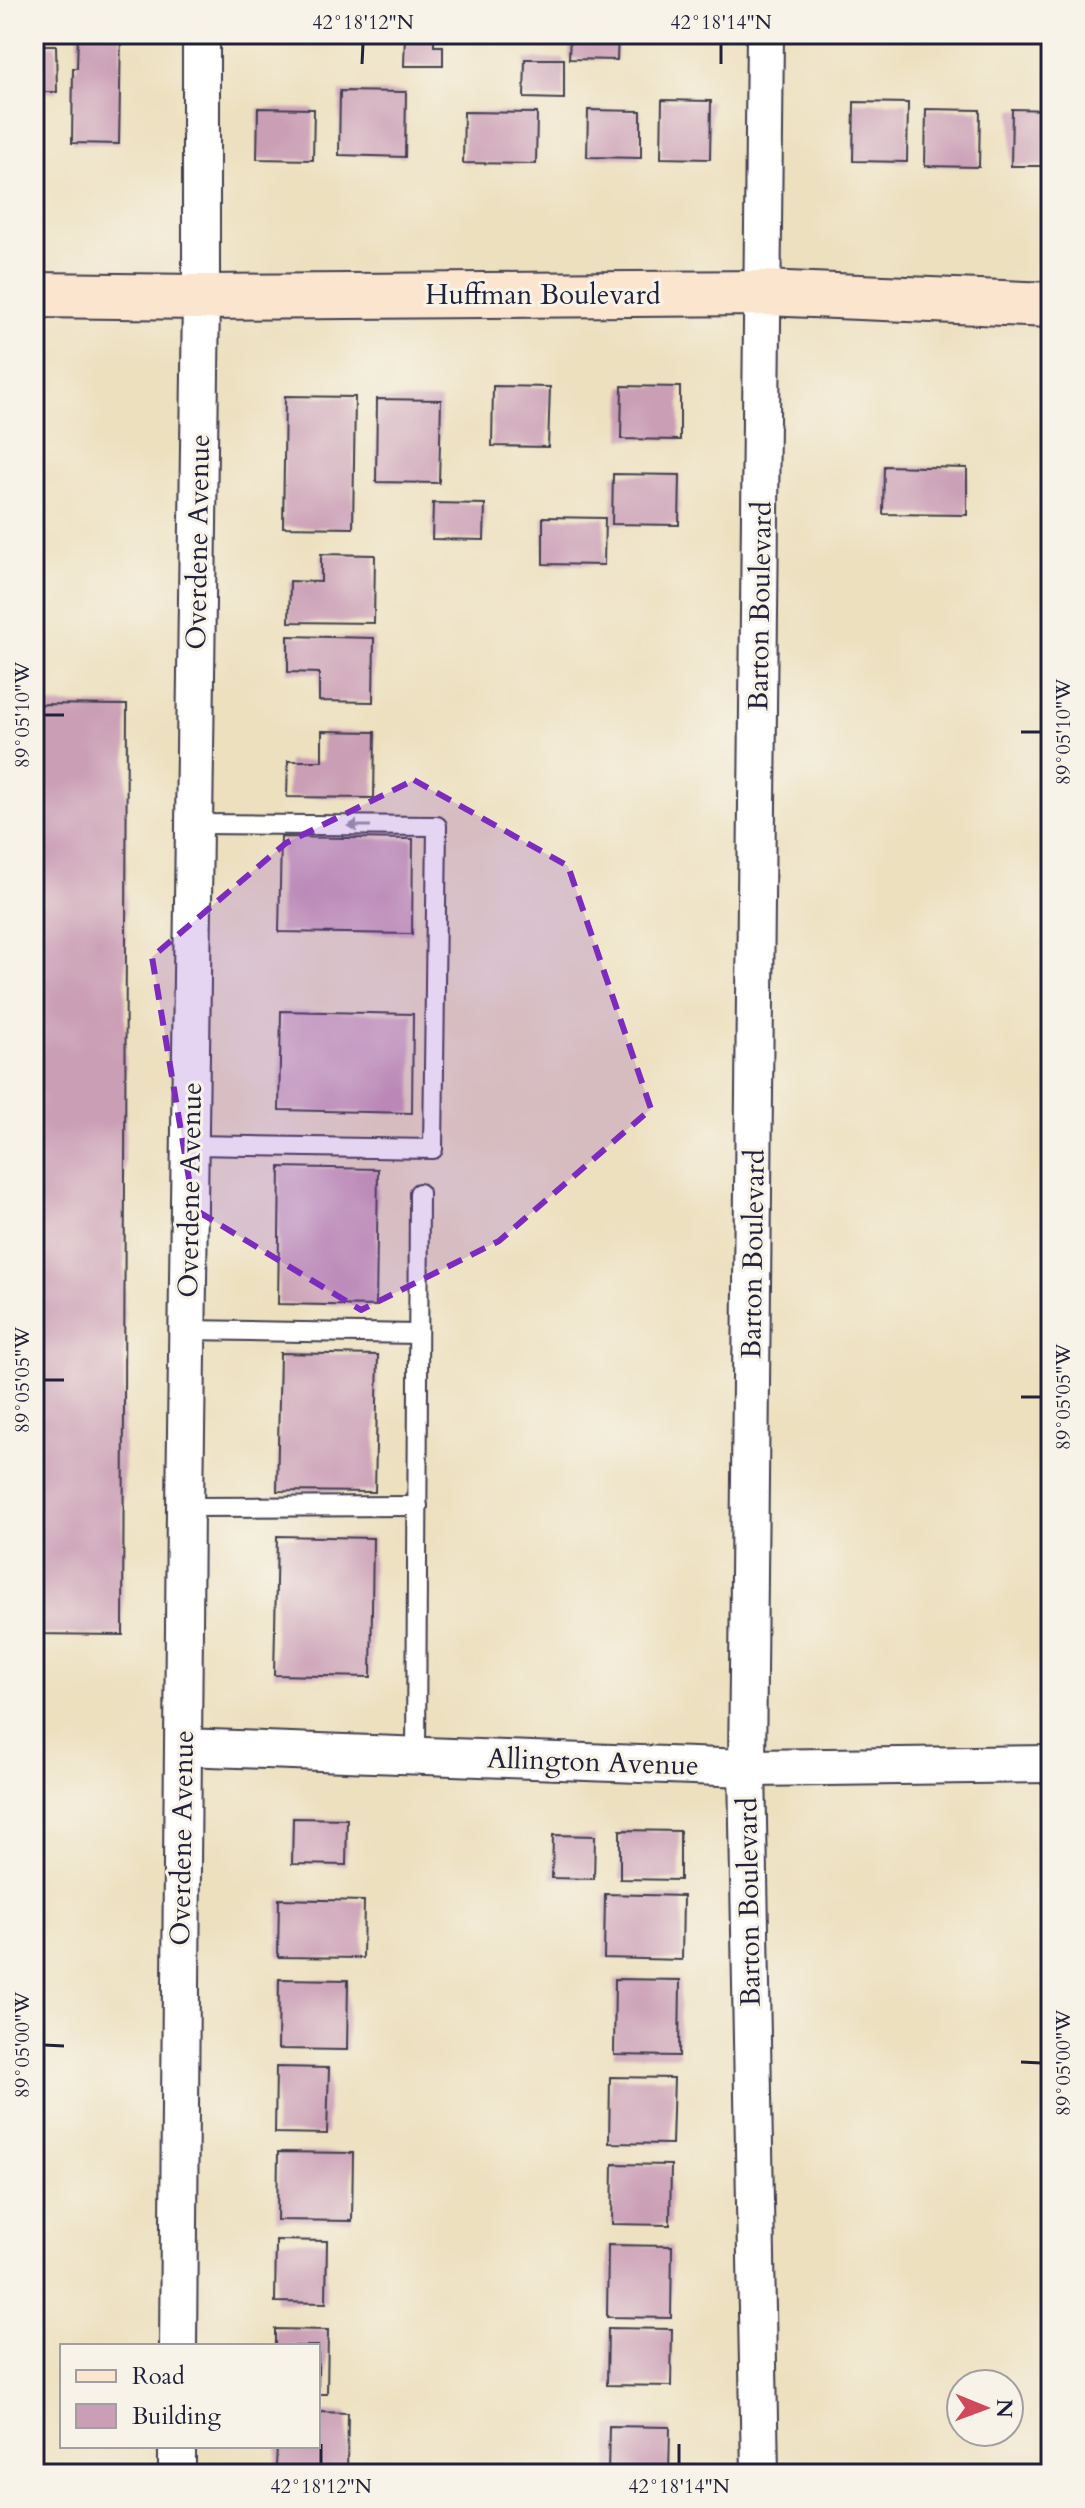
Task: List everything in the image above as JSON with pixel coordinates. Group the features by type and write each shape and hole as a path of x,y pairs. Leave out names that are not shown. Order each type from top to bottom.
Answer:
{"street":[{"name":"Overdene Avenue","path":"178,2344 185,1507 201,297 201,34"},
{"name":"Barton Boulevard","path":"760,2474 747,1768 765,34"},
{"name":"Huffman Boulevard","path":"34,295 201,297 764,293 1051,305"},
{"name":"Allington Avenue","path":"183,1747 747,1768 1051,1764"},
{"path":"177,2448 177,2474"}],"lane":[{"path":"191,1145 433,1149 437,826 195,824"},
{"path":"416,1756 419,1193"},
{"path":"188,1330 418,1334"},
{"path":"185,1507 418,1506"}],"highlighted area":[{"path":"414,780 568,866 651,1109 499,1241 361,1310 194,1209 152,957 286,843"}],"building":[{"path":"78,34 121,34 119,144 72,143 73,68 77,68"},
{"path":"405,34 434,34 434,46 443,46 443,66 404,66"},
{"path":"570,34 618,34 617,60 569,59"},
{"path":"34,45 56,45 57,92 34,92"},
{"path":"525,59 564,59 564,99 524,98"},
{"path":"340,91 406,92 405,157 339,155"},
{"path":"662,100 711,101 710,159 661,158"},
{"path":"854,102 908,103 907,162 853,161"},
{"path":"258,108 314,109 313,160 257,159"},
{"path":"926,109 980,110 979,167 925,166"},
{"path":"1012,109 1051,110 1051,166 1011,166"},
{"path":"588,110 641,111 641,158 587,157"},
{"path":"464,112 537,113 536,164 463,163"},
{"path":"493,386 550,387 548,447 492,446"},
{"path":"622,386 680,387 680,440 621,439"},
{"path":"285,396 355,397 353,528 283,527"},
{"path":"377,399 441,400 439,483 376,482"},
{"path":"884,466 967,468 967,515 883,514"},
{"path":"613,474 680,475 679,525 612,524"},
{"path":"433,503 485,504 484,540 432,539"},
{"path":"543,517 605,518 604,565 543,564"},
{"path":"321,554 375,555 374,623 289,622 290,581 321,582"},
{"path":"288,636 374,638 373,702 319,701 319,673 288,672"},
{"path":"34,704 127,705 123,1635 34,1634"},
{"path":"322,731 375,732 374,798 287,797 288,761 322,761"},
{"path":"281,837 413,839 412,934 279,932"},
{"path":"281,1011 413,1014 412,1113 279,1110"},
{"path":"280,1167 378,1169 376,1306 278,1304"},
{"path":"280,1353 378,1355 375,1492 277,1491"},
{"path":"277,1536 373,1538 371,1677 274,1675"},
{"path":"293,1818 347,1819 346,1865 292,1864"},
{"path":"620,1830 680,1831 680,1880 620,1879"},
{"path":"553,1835 595,1836 594,1879 552,1878"},
{"path":"605,1894 683,1896 682,1960 604,1958"},
{"path":"279,1899 364,1901 363,1958 278,1957"},
{"path":"279,1979 348,1980 347,2050 278,2049"},
{"path":"615,1979 680,1980 679,2056 614,2055"},
{"path":"276,2067 329,2068 327,2134 275,2133"},
{"path":"610,2077 674,2078 672,2144 609,2143"},
{"path":"278,2152 353,2153 352,2221 277,2220"},
{"path":"613,2164 671,2165 670,2225 612,2224"},
{"path":"276,2240 327,2241 326,2303 275,2302"},
{"path":"608,2245 672,2246 671,2318 607,2317"},
{"path":"608,2328 672,2329 671,2386 607,2385"},
{"path":"275,2329 328,2330 327,2394 320,2394 320,2344 275,2344"},
{"path":"320,2412 348,2413 347,2474 298,2474 298,2467 276,2467 277,2448 320,2448"},
{"path":"609,2426 670,2427 669,2474 608,2474"}]}
